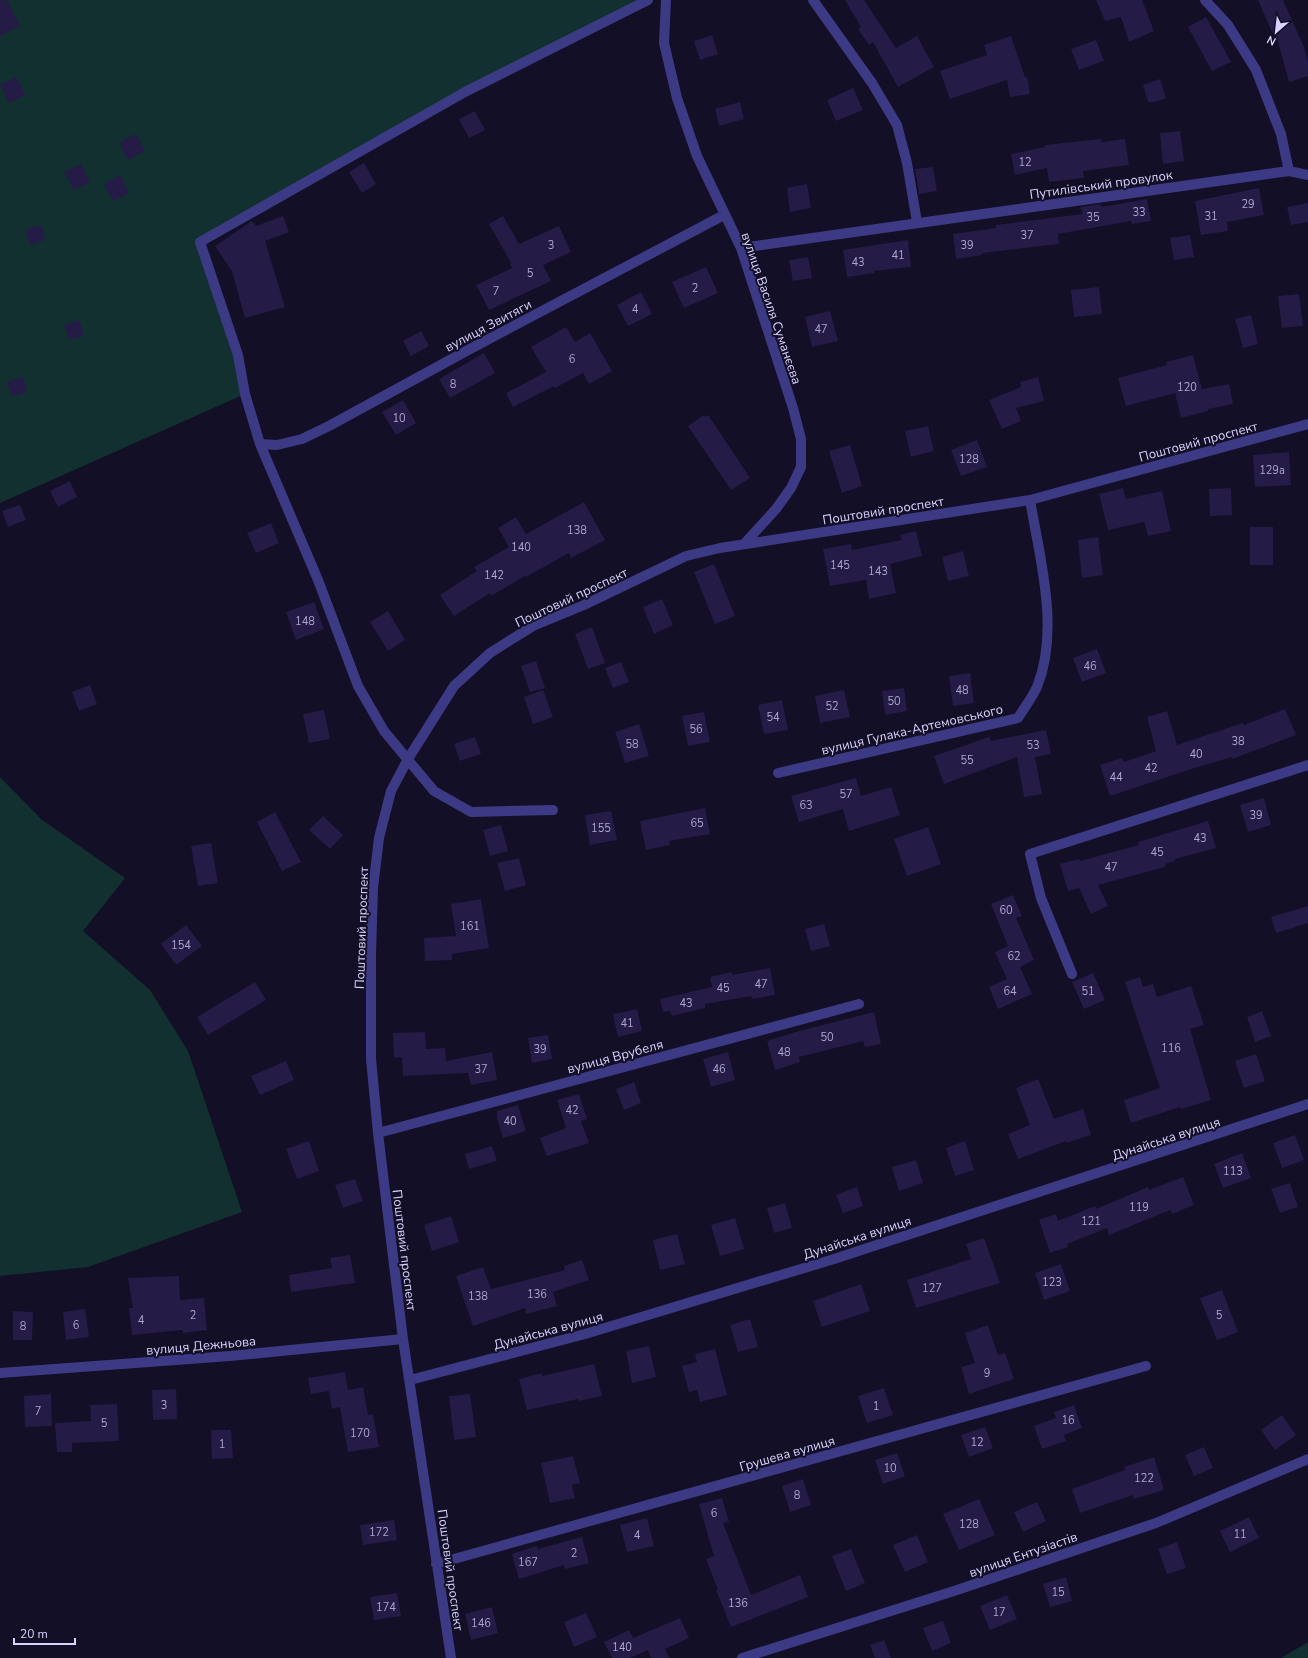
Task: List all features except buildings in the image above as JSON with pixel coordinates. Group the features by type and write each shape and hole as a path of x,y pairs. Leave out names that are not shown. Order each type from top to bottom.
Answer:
{"street":[{"path":"553,810 471,812 434,791 384,731 358,686 318,580 260,444 245,394 238,355 200,242 465,92 648,0"},
{"name":"вулиця Василя Суманєєва","path":"666,0 664,43 677,98 696,156 741,248 793,408 801,439 801,467 791,488 776,509 744,544"},
{"path":"813,0 872,83 897,125 907,163 917,222"},
{"path":"1205,0 1228,25 1256,70 1281,134 1289,171"},
{"name":"Путилівський провулок","path":"741,248 917,222 1289,171 1308,175"},
{"name":"вулиця Звитяги","path":"260,444 277,445 302,439 329,426 470,349 724,215"},
{"name":"Поштовий проспект","path":"451,1658 403,1339 378,1133 371,1058 373,888 379,838 391,791 408,759 454,686 490,653 533,626 584,605 686,556 744,544 1030,500 1308,424"},
{"name":"вулиця Гулака-Артемовського","path":"778,773 1018,718 1036,688 1044,664 1048,630 1044,576 1030,500"},
{"path":"1072,974 1041,898 1030,854 1308,765"},
{"name":"вулиця Врубеля","path":"378,1133 859,1004"},
{"name":"Дунайська вулиця","path":"410,1380 585,1334 834,1259 1308,1104"},
{"name":"вулиця Дежньова","path":"0,1373 230,1356 403,1339"},
{"name":"Грушева вулиця","path":"436,1564 1146,1366"},
{"name":"вулиця Ентузіастів","path":"742,1658 954,1591 1156,1523 1308,1459"}],"green space":[{"path":"0,0 648,0 465,92 200,242 245,394 0,503"},
{"path":"0,777 41,819 125,878 83,931 150,990 188,1051 242,1212 88,1267 0,1276"},
{"path":"1308,1642 1308,1658 1281,1658"}]}
